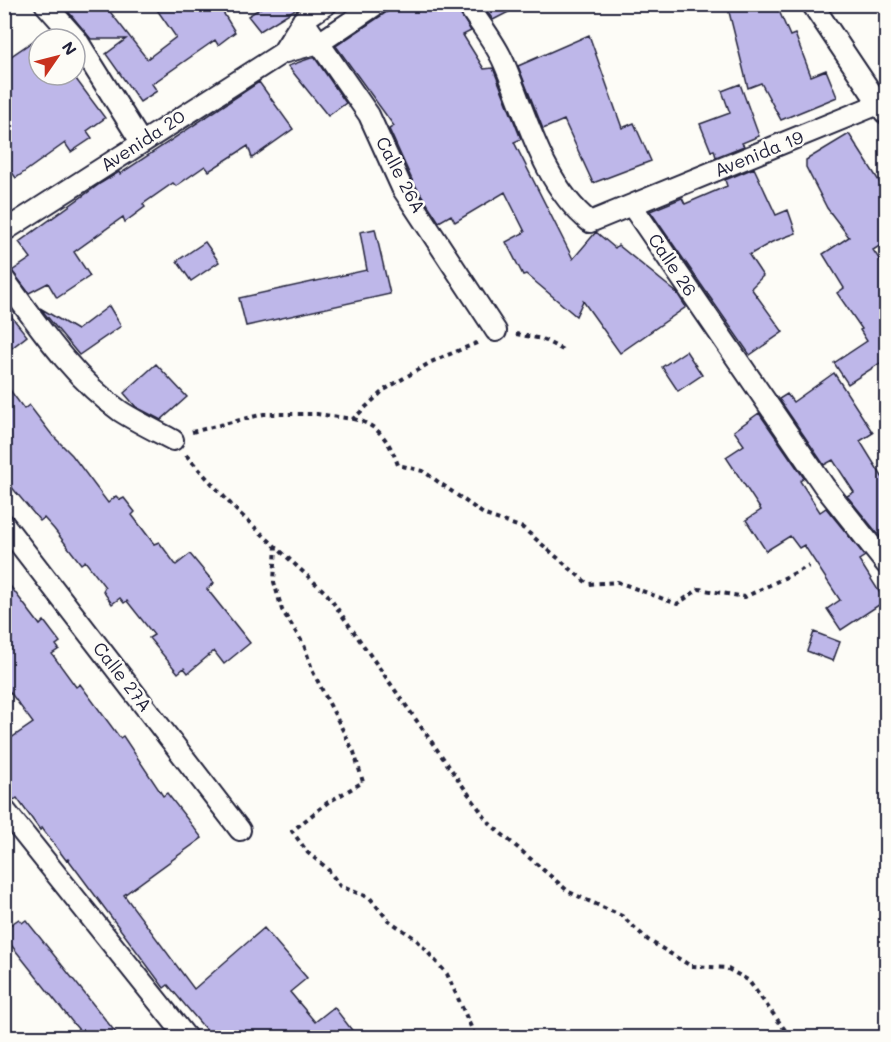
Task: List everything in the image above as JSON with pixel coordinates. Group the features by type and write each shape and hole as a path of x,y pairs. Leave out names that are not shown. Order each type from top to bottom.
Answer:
{"street":[{"path":"45,4 77,40 141,142"},
{"name":"Avenida 20","path":"282,53 303,20 327,4"},
{"name":"Avenida 20","path":"4,231 282,53 319,43 377,4"},
{"path":"467,4 503,60 537,148 575,210 590,222 632,206"},
{"path":"812,4 884,107"},
{"name":"Calle 26A","path":"303,20 369,115 402,188 496,331"},
{"name":"Avenida 19","path":"632,206 884,107"},
{"name":"Calle 26","path":"632,206 824,486 886,564"},
{"path":"4,279 37,324 91,387 121,411 173,440"},
{"name":"Calle 27A","path":"4,524 240,830"},
{"path":"4,809 187,1038"}],"path":[{"path":"352,419 384,390 431,362 471,347 496,331 542,339 563,350"},
{"path":"791,1038 748,980 726,968 691,966 648,940 622,916 569,892 489,823 327,594 276,544 236,510 173,440 192,432 264,414 317,414 369,422 392,447 398,465 423,471 485,515 523,528 588,584 618,582 676,604 699,589 745,597 809,566"},
{"path":"276,544 274,582 282,610 304,645 313,672 354,752 363,782 327,803 292,831 308,853 327,868 340,886 370,898 388,920 416,939 447,974 477,1038"}],"building":[{"path":"62,4 104,4 147,59 176,37 153,4 218,4 235,32 218,45 215,40 152,84 157,91 140,102 106,54 126,39 91,39 87,34 87,27 81,27"},
{"path":"267,4 304,4 260,31 248,16"},
{"path":"399,4 455,4 471,31 463,35 484,69 493,68 521,139 514,142 573,259 596,232 615,248 618,245 677,293 686,307 620,353 583,301 576,316 526,274 523,275 506,242 525,232 505,192 455,222 451,215 439,222 413,182 389,129 394,126 336,46"},
{"path":"482,4 524,4 493,20"},
{"path":"727,4 776,4 790,36 795,34 811,76 826,70 837,97 781,120 761,83 748,88"},
{"path":"589,35 622,128 634,123 651,161 593,183 564,120 543,129 518,66"},
{"path":"27,45 27,87 82,87 105,118 87,131 92,138 71,152 65,143 16,178 4,161 4,61"},
{"path":"315,58 346,103 328,116 288,66"},
{"path":"259,82 293,129 252,158 248,146 209,171 205,166 176,186 173,183 143,204 145,207 125,222 123,217 74,252 90,276 57,298 48,283 29,293 12,271 31,258 19,242 101,183 119,172 120,174"},
{"path":"740,84 759,136 742,143 744,146 716,157 714,150 711,151 700,124 730,113 722,91"},
{"path":"849,134 886,192 886,242 873,250 886,269 886,374 880,363 848,384 834,363 867,341 860,330 862,329 837,293 844,288 823,254 849,237 827,208 806,167 806,160"},
{"path":"754,168 776,215 788,210 796,233 772,242 749,255 763,276 751,288 783,332 750,355 650,211 682,198 685,204 727,186 725,180"},
{"path":"375,229 390,294 246,326 239,298 367,270 360,232"},
{"path":"205,242 219,262 191,281 177,261"},
{"path":"109,306 121,326 79,355 40,308 77,330"},
{"path":"4,307 27,336 4,354"},
{"path":"686,351 702,375 678,391 662,367"},
{"path":"156,364 187,397 161,420 136,407 124,393"},
{"path":"834,373 873,433 860,441 886,483 886,544 847,496 854,492 833,460 824,465 779,399 787,394 793,402"},
{"path":"4,382 24,409 29,405 52,435 72,455 108,503 116,496 120,500 124,498 135,512 132,515 154,544 159,542 176,565 190,554 214,583 207,589 250,643 224,664 214,651 188,673 184,668 178,673 149,638 154,635 127,601 124,603 120,598 112,604 103,591 105,587 85,561 81,564 54,529 44,518 40,521 4,478"},
{"path":"759,413 804,478 800,481 820,512 826,508 865,556 859,560 885,601 841,630 827,609 840,600 804,545 799,548 790,536 766,551 746,520 761,510 726,457 744,445 734,431"},
{"path":"4,578 40,625 44,621 60,642 56,645 59,649 52,654 76,687 80,684 120,738 123,736 163,796 167,793 202,838 124,895 194,989 264,928 307,978 290,992 315,1022 334,1007 358,1038 213,1038 168,985 164,988 68,859 66,860 42,828 40,830 17,798 14,800 4,786 4,743 33,723 4,684"},
{"path":"814,632 840,642 833,661 807,651"},
{"path":"19,919 22,923 26,920 120,1038 86,1038 73,1023 4,936 4,929"}]}
